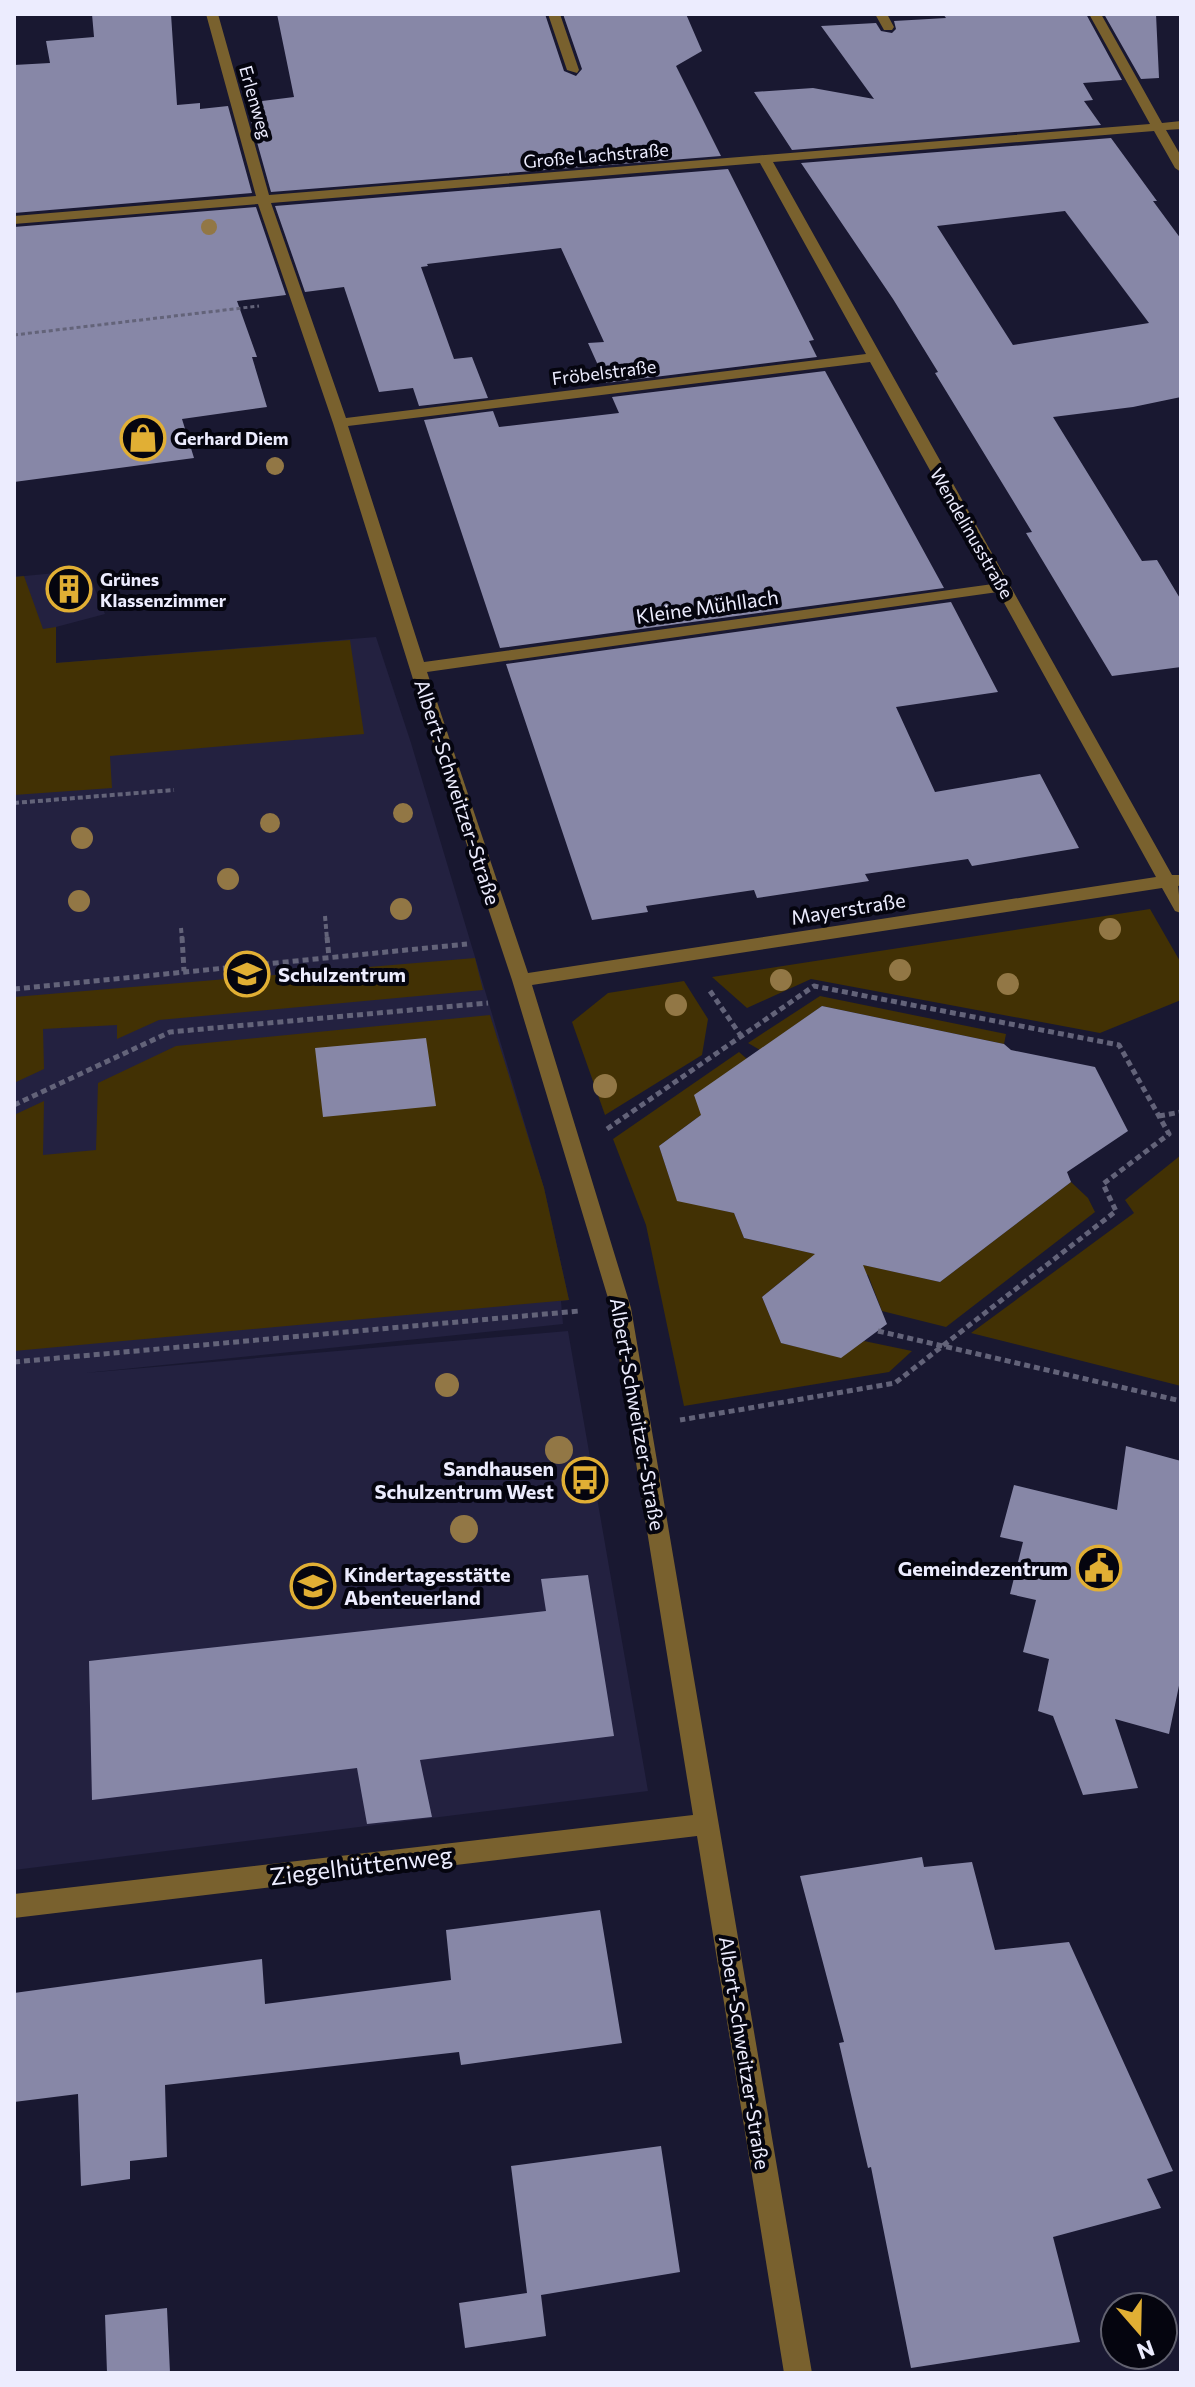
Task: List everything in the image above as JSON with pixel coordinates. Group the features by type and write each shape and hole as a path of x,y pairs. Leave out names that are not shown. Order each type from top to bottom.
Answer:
{"street":[{"name":"Erlenweg","path":"212,14 264,201"},
{"path":"554,14 573,70"},
{"path":"881,14 888,27"},
{"path":"1095,14 1181,168"},
{"name":"Große Lachstraße","path":"14,220 1181,125"},
{"name":"Wendelinusstraße","path":"765,160 872,357 1174,880 1181,907"},
{"name":"Albert-Schweitzer-Straße","path":"264,201 340,423 507,940 621,1308 798,2373"},
{"name":"Fröbelstraße","path":"340,423 872,357"},
{"name":"Kleine Mühllach","path":"417,668 1003,587"},
{"name":"Mayerstraße","path":"523,990 685,955 1174,880"},
{"name":"Ziegelhüttenweg","path":"14,1906 707,1824"}],"path":[{"path":"14,335 299,301"},
{"path":"14,803 174,790"},
{"path":"325,916 329,957"},
{"path":"181,928 184,971"},
{"path":"14,989 507,940"},
{"path":"685,955 741,1036"},
{"path":"573,1152 814,986 1119,1045 1169,1134 1103,1184 1116,1211 895,1383 643,1426"},
{"path":"14,1105 170,1032 523,990"},
{"path":"1159,1116 1181,1112"},
{"path":"14,1362 621,1308"},
{"path":"878,1331 1181,1401"}],"shaded area":[{"path":"87,570 105,614 56,627 56,663 376,637 411,743 544,1188 569,1300 561,1301 563,1324 85,1373 568,1331 648,1791 14,1870 14,577"},
{"path":"24,576 43,629 56,627 56,663 350,640 364,734 110,756 112,788 14,795 14,577"},
{"path":"1150,909 1181,963 1181,1000 1100,1033 811,979 747,1008 712,977"},
{"path":"475,958 483,990 159,1020 117,1039 117,1025 43,1029 44,1069 14,1083 14,997"},
{"path":"684,981 708,1019 702,1055 605,1115 572,1022 608,993"},
{"path":"820,996 1006,1034 1004,1044 822,1006 760,1050 748,1043"},
{"path":"490,1015 544,1188 569,1300 14,1351 14,1115 44,1101 43,1155 96,1150 98,1083 176,1046"},
{"path":"739,1052 747,1059 701,1115 659,1146 677,1200 734,1213 744,1238 940,1282 1071,1182 1088,1198 1095,1212 946,1327 882,1311 868,1275 805,1262 762,1297 781,1343 841,1357 864,1341 912,1351 889,1372 684,1406 646,1225 613,1139"},
{"path":"1181,1155 1181,1386 971,1333 1134,1213 1125,1200"}],"building":[{"path":"92,14 171,14 177,105 200,103 200,109 228,106 252,193 14,213 14,65 50,63 46,41 94,37"},
{"path":"277,14 545,14 564,71 576,76 582,69 563,14 686,14 702,51 676,66 721,156 271,192 246,103 294,97"},
{"path":"943,14 1086,14 1122,80 1083,83 1093,100 1084,101 1101,125 792,150 754,92 813,88 874,99 821,26 876,23 881,31 892,33 896,29 894,21 946,18"},
{"path":"1104,14 1156,14 1159,78 1141,79"},
{"path":"1111,138 1181,239 1181,397 1133,407 1053,417 1142,561 1157,560 1181,600 1181,667 1112,676 1026,533 1032,532 935,373 938,372 801,163","holes":["1065,211 1149,323 1013,345 937,226"]},
{"path":"728,169 814,340 809,341 817,357 606,383 588,343 604,342 561,248 427,264 421,267 454,359 472,357 488,398 419,406 413,388 379,392 344,287 305,292 275,206"},
{"path":"256,207 286,295 237,301 257,357 252,357 267,407 182,419 194,458 14,482 14,227"},
{"path":"825,371 944,588 500,648 424,420 493,411 499,427 619,413 612,397"},
{"path":"951,602 998,692 896,707 935,792 1040,774 1079,848 972,866 968,859 865,874 869,881 757,898 754,890 646,906 648,912 592,920 506,664"},
{"path":"822,1006 1004,1044 1011,1050 1095,1067 1128,1131 1067,1172 1071,1182 940,1282 863,1265 887,1324 841,1358 781,1343 762,1297 815,1254 744,1238 734,1213 677,1201 659,1146 701,1115 694,1095"},
{"path":"426,1038 436,1106 323,1117 315,1048"},
{"name":"Gemeindezentrum","path":"1126,1446 1181,1461 1181,1676 1169,1734 1115,1719 1138,1788 1083,1795 1053,1716 1038,1711 1049,1659 1023,1652 1036,1600 1010,1594 1023,1542 1000,1537 1014,1485 1117,1510"},
{"path":"588,1575 614,1736 420,1760 432,1817 367,1824 357,1768 92,1800 89,1661 546,1611 541,1579"},
{"path":"922,1857 924,1867 972,1862 995,1950 1069,1942 1173,2171 1147,2179 1161,2208 1053,2237 1080,2342 911,2368 871,2167 868,2168 839,2043 844,2042 800,1876"},
{"path":"600,1910 622,2043 461,2065 459,2052 165,2085 167,2157 130,2161 130,2179 81,2186 78,2094 14,2102 14,1993 262,1959 265,2004 451,1980 446,1930"},
{"path":"661,2146 680,2272 541,2295 546,2336 465,2348 459,2303 527,2293 511,2166"},
{"path":"167,2308 170,2373 107,2373 105,2315"}],"place":[{"name":"Gerhard Diem","path":"143,438"},
{"name":"Grünes Klassenzimmer","path":"69,589"},
{"name":"Schulzentrum","path":"247,974"},
{"name":"Sandhausen Schulzentrum West","path":"585,1480"},
{"name":"Gemeindezentrum","path":"1099,1568"},
{"name":"Kindertagesstätte Abenteuerland","path":"313,1586"}]}
